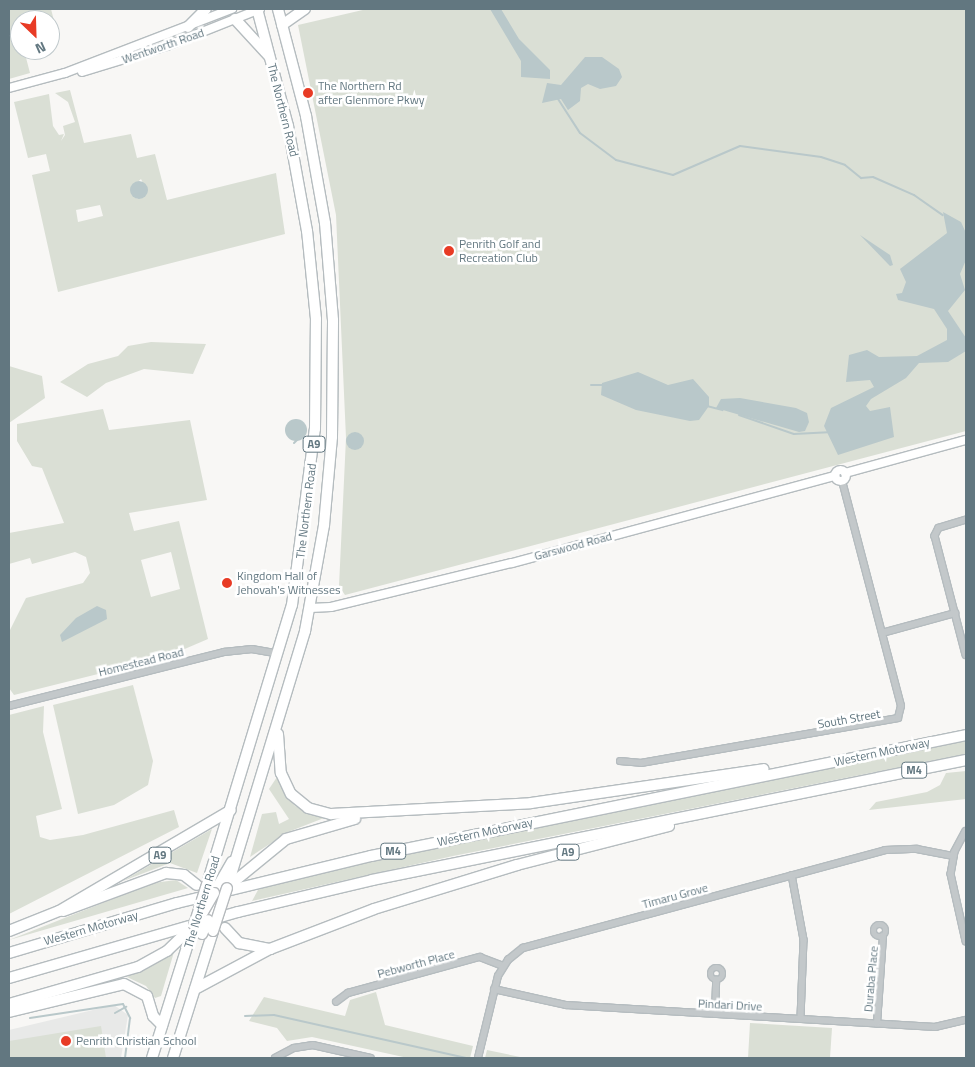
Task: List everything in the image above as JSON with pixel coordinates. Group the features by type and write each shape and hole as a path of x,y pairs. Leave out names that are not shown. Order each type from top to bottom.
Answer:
{"highway":[{"path":"188,27 206,9"},
{"name":"The Northern Road","path":"173,1058 205,958 208,932 227,888 217,854 279,654 307,517 316,360 312,274 301,193 258,9"},
{"name":"The Northern Road","path":"152,1058 194,925 204,903 223,878 238,853 277,732 310,608 330,476 334,320 316,164 278,9"},
{"path":"282,25 304,9"},
{"path":"234,14 269,56"},
{"name":"M4","path":"277,732 283,779 298,802 319,812 382,814 549,801 765,769 782,772"},
{"name":"Western Motorway","path":"9,952 177,903 371,856 966,735"},
{"name":"Western Motorway","path":"9,978 320,892 966,760"},
{"name":"A9","path":"9,931 59,911 231,810"},
{"name":"A9","path":"195,989 270,949 457,882 687,822 700,813"},
{"name":"M4","path":"223,878 268,850 307,830 382,814"},
{"path":"59,911 75,909 166,873 184,875 197,885 208,920 208,932 186,951"},
{"path":"204,903 214,893 223,878"},
{"path":"214,893 225,928 239,943 270,949"},
{"path":"208,920 218,910"},
{"path":"9,1004 128,971 180,940 194,925"},
{"path":"9,1012 124,984 147,996 153,1016 162,1025"}],"street":[{"name":"Wentworth Road","path":"66,73 188,27 258,9"},
{"name":"Wentworth Road","path":"9,88 133,57 234,14"},
{"name":"Garswood Road","path":"310,608 331,607 512,563 841,477 966,440"},
{"name":"South Street","path":"620,761 641,764 894,720 901,706 841,477"},
{"path":"966,520 935,529 966,655"},
{"path":"882,633 955,613"},
{"name":"Homestead Road","path":"9,706 230,650 279,654"},
{"path":"966,831 953,856 952,885 966,941"},
{"name":"Timaru Grove","path":"503,966 529,946 892,849 953,856"},
{"path":"792,875 804,940 801,1019"},
{"name":"Duraba Place","path":"877,1024 883,936"},
{"name":"Pebworth Place","path":"336,1002 348,993 480,958 503,966"},
{"path":"478,1058 494,989 503,966"},
{"path":"715,1014 716,980"},
{"name":"Pindari Drive","path":"494,989 566,1005 877,1024 941,1026 966,1020"},
{"path":"275,1058 294,1048 313,1045 371,1058"}],"shaded area":[{"path":"9,9 51,9 10,10 10,60 27,60 30,73 9,79"},
{"path":"367,9 966,9 966,431 345,595 339,586 346,438 336,215 298,25"},
{"path":"490,9 501,9 519,39 550,70 550,79 521,77 521,61"},
{"path":"585,57 602,57 619,69 622,77 616,86 600,89 588,84 581,88 580,101 568,110 561,99 542,103 547,83 561,85"},
{"path":"70,90 84,143 131,134 137,158 155,154 167,200 276,173 285,234 58,292 32,175 50,171 46,154 28,158 14,102 49,94 53,126 59,135 64,134 61,141 65,135 63,126 75,122 68,102 55,93","holes":["141,179 146,189 137,199 132,187","100,205 103,216 78,222 76,210"]},
{"path":"139,181 145,184 148,190 145,196 139,199 133,196 130,190 133,184"},
{"path":"943,212 961,222 966,233 966,260 960,274 965,290 948,311 966,338 966,351 948,362 919,363 906,378 871,399 866,406 870,411 890,407 894,437 838,455 824,426 831,408 874,387 870,380 846,382 849,355 867,350 879,357 917,356 947,340 947,329 934,309 898,300 896,294 902,293 906,282 900,269 947,233"},
{"path":"860,235 890,255 893,265 890,266"},
{"path":"151,342 206,344 193,374 144,369 106,383 87,397 60,382 88,364 118,356 128,346"},
{"path":"9,366 42,376 45,398 9,423"},
{"path":"638,372 668,385 693,379 709,397 709,406 699,420 690,421 636,410 601,395 602,383"},
{"path":"740,398 796,408 807,413 809,422 805,431 799,432 716,408 721,399"},
{"path":"103,409 109,430 190,420 207,500 129,513 134,531 179,521 208,639 166,657 14,695 9,688 9,632 26,598 83,583 90,573 86,557 75,552 32,564 30,558 9,564 9,533 64,523 42,468 32,466 17,441 17,424","holes":["171,552 180,589 151,597 141,560"]},
{"path":"296,419 306,426 307,430 300,440 296,441 286,434 285,430 292,420"},
{"path":"355,432 361,435 364,441 361,447 355,450 349,447 346,441 349,435"},
{"path":"97,606 106,610 107,619 62,642 60,635 76,618"},
{"path":"133,685 153,761 148,785 114,805 78,814 53,705"},
{"path":"44,706 43,732 62,809 36,816 40,837 50,840 83,835 174,810 179,827 9,914 9,715"},
{"path":"966,741 966,754 453,856 252,901 258,890 271,884 380,858"},
{"path":"966,771 966,799 869,810 876,802 927,792 940,785 946,773"},
{"path":"277,777 295,806 324,818 288,832 250,857 262,814 276,812 279,824 289,819 269,789"},
{"path":"212,829 197,873 170,863 123,881"},
{"path":"176,880 188,888 9,940 153,883"},
{"path":"174,952 161,996 155,998 146,986 127,977"},
{"path":"376,992 385,1025 473,1046 470,1058 408,1058 312,1037 287,1041 277,1028 249,1021 264,997 345,1016 350,1000"},
{"name":"Penrith Christian School","path":"114,1005 128,1015 121,1058 9,1058 9,1030"},
{"path":"750,1023 832,1028 830,1058 748,1058"},
{"path":"101,1026 106,1058 9,1058 9,1041"},
{"path":"487,1050 525,1058 485,1058"}],"waterway":[{"path":"558,99 580,133 616,160 673,175 740,146 821,157 845,165 861,178 873,177 914,195 943,215"},
{"path":"591,385 602,385"},
{"path":"707,406 722,410"},
{"path":"739,415 794,434 828,432"},
{"path":"294,443 302,435"},
{"path":"30,1018 123,1004 130,1018 125,1058"},
{"path":"115,1013 126,1007"},
{"path":"245,1016 274,1015 467,1058"}],"place":[{"name":"The Northern Rd after Glenmore Pkwy","path":"308,93"},
{"name":"Penrith Golf and Recreation Club","path":"449,251"},
{"name":"Kingdom Hall of Jehovah's Witnesses","path":"227,583"},
{"name":"Penrith Christian School","path":"66,1041"}]}
